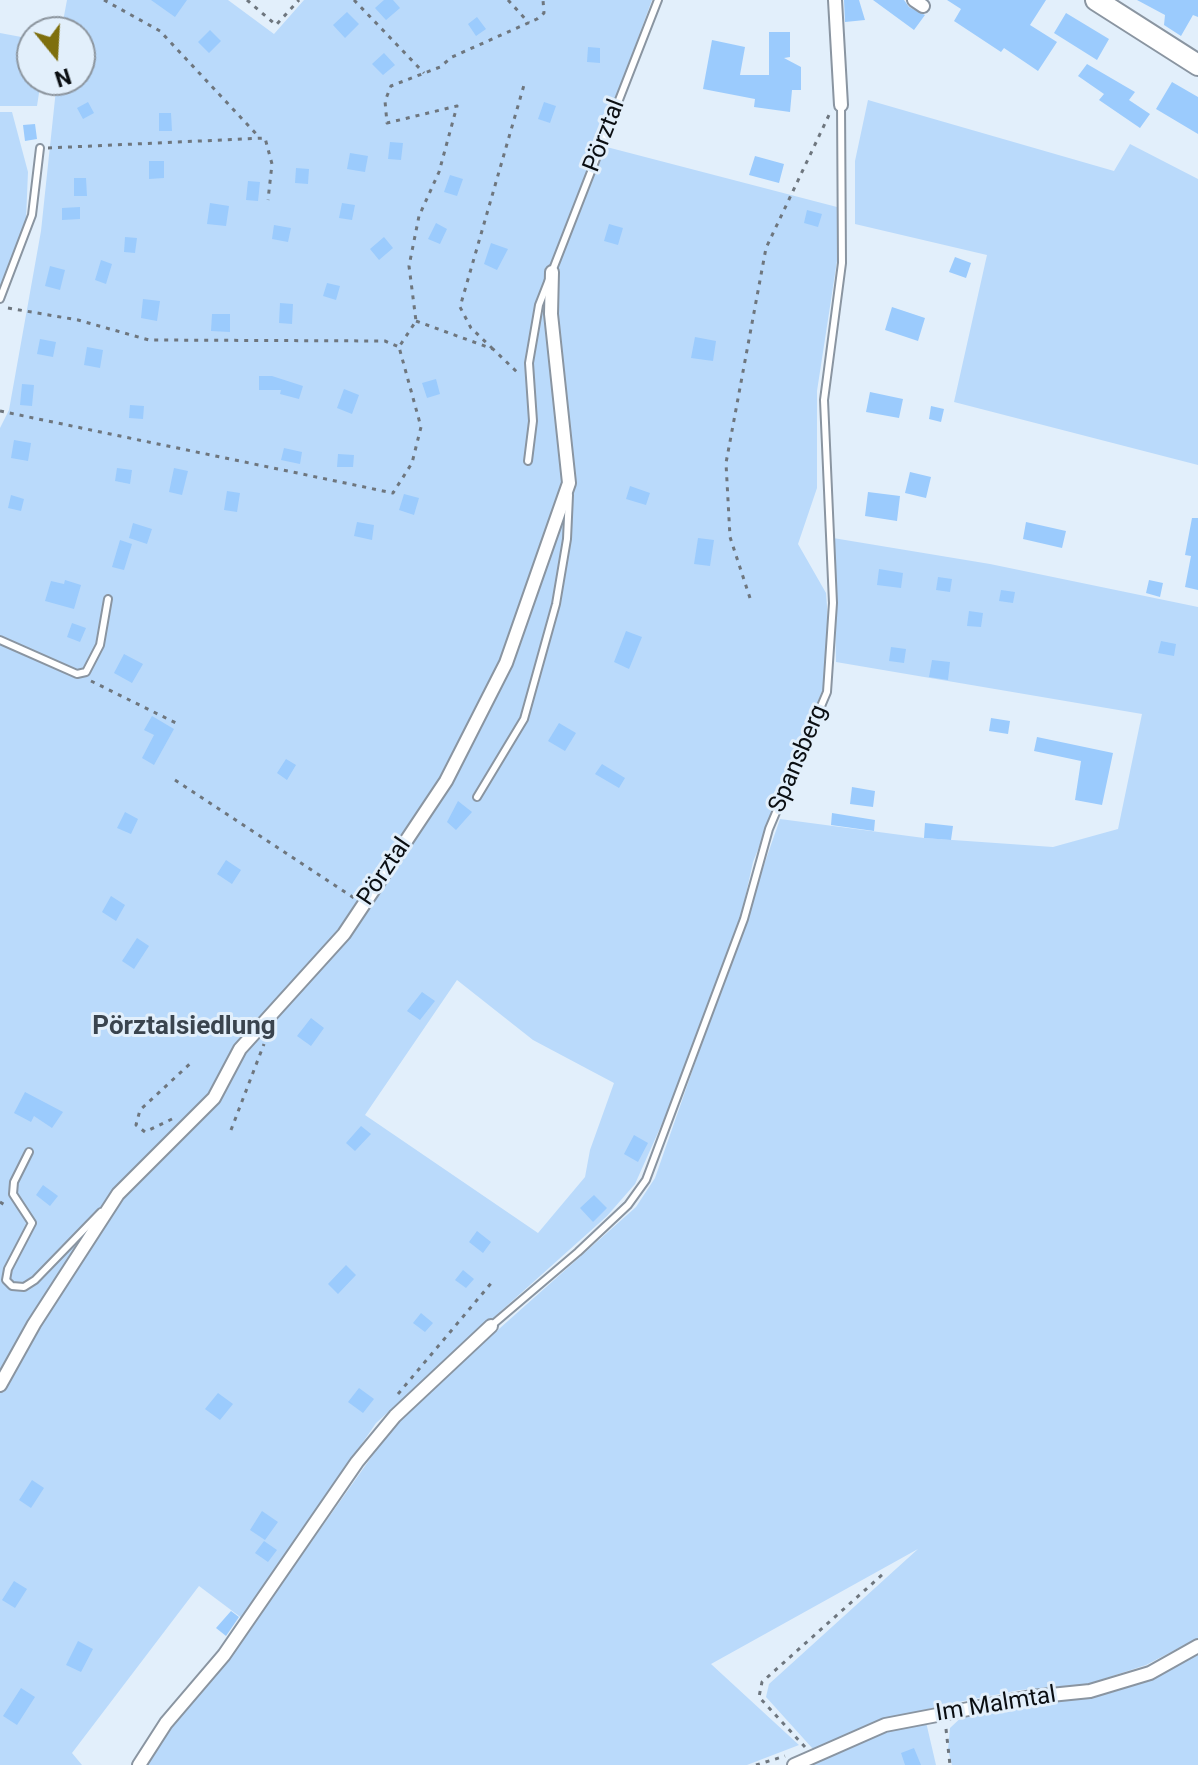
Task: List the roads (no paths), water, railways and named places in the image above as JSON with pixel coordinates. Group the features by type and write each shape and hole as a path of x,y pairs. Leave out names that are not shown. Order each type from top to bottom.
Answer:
{"main road":[{"path":"1096,0 1198,65"}],"street":[{"path":"835,0 841,105"},
{"name":"Pörztal","path":"0,1385 34,1324 118,1194 214,1098 240,1049 344,934 446,781 506,663 569,483 551,314 552,272"},
{"path":"139,1765 166,1723 224,1655 357,1462 395,1416 491,1326"},
{"name":"Im Malmtal","path":"794,1765 885,1725 1090,1691 1150,1673 1198,1646"}],"lane":[{"name":"Pörztal","path":"528,461 533,421 527,382 539,305 658,0"},
{"name":"Spansberg","path":"491,1326 628,1205 646,1180 744,919 769,829 827,692 833,646 833,603 824,400 842,263 841,105"},
{"path":"0,299 32,215 40,148"},
{"path":"477,797 524,719 556,604 567,539 569,483"},
{"path":"0,640 77,674 86,672 100,645 108,599"},
{"path":"29,1152 14,1182 13,1194 32,1223 8,1269 6,1280 12,1286 24,1287 35,1280 118,1194"}],"district":[{"name":"Pörztalsiedlung","path":"184,1027"}]}
